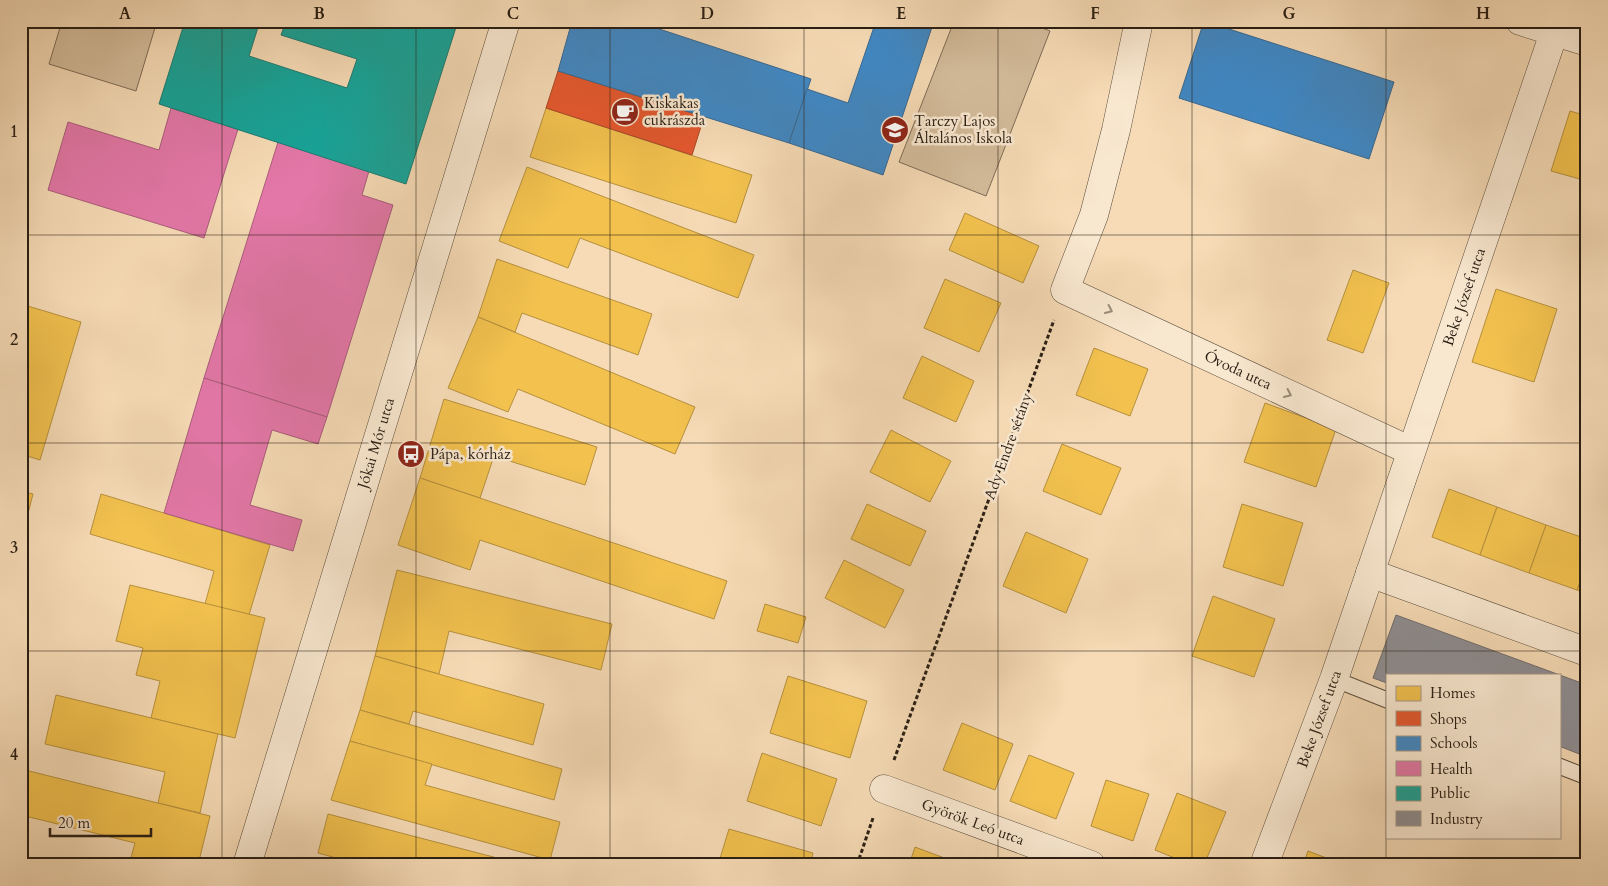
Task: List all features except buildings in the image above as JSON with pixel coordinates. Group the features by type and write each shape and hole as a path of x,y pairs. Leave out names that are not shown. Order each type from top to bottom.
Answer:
{"street":[{"name":"Jókai Mór utca","path":"247,865 506,21"},
{"path":"1065,290 1094,216 1116,130 1138,21"},
{"path":"1520,21 1556,27 1587,42"},
{"name":"Beke József utca","path":"1264,865 1334,680 1556,27"},
{"name":"Óvoda utca","path":"1065,290 1411,451"},
{"path":"1370,573 1587,652"},
{"name":"Györök Leó utca","path":"884,789 1091,865"}],"lane":[{"path":"1334,680 1386,700"},
{"path":"1560,766 1587,777"}],"path":[{"name":"Ady Endre sétány","path":"858,865 1065,290"}],"shaded area":[{"path":"62,21 157,21 136,91 49,64"},
{"path":"954,21 1025,21 1050,31 986,196 899,162"}],"place":[{"name":"Kiskakas cukrászda","path":"625,112"},
{"name":"Tarczy Lajos Általános Iskola","path":"895,130"},
{"name":"Pápa, kórház","path":"411,454"}]}
